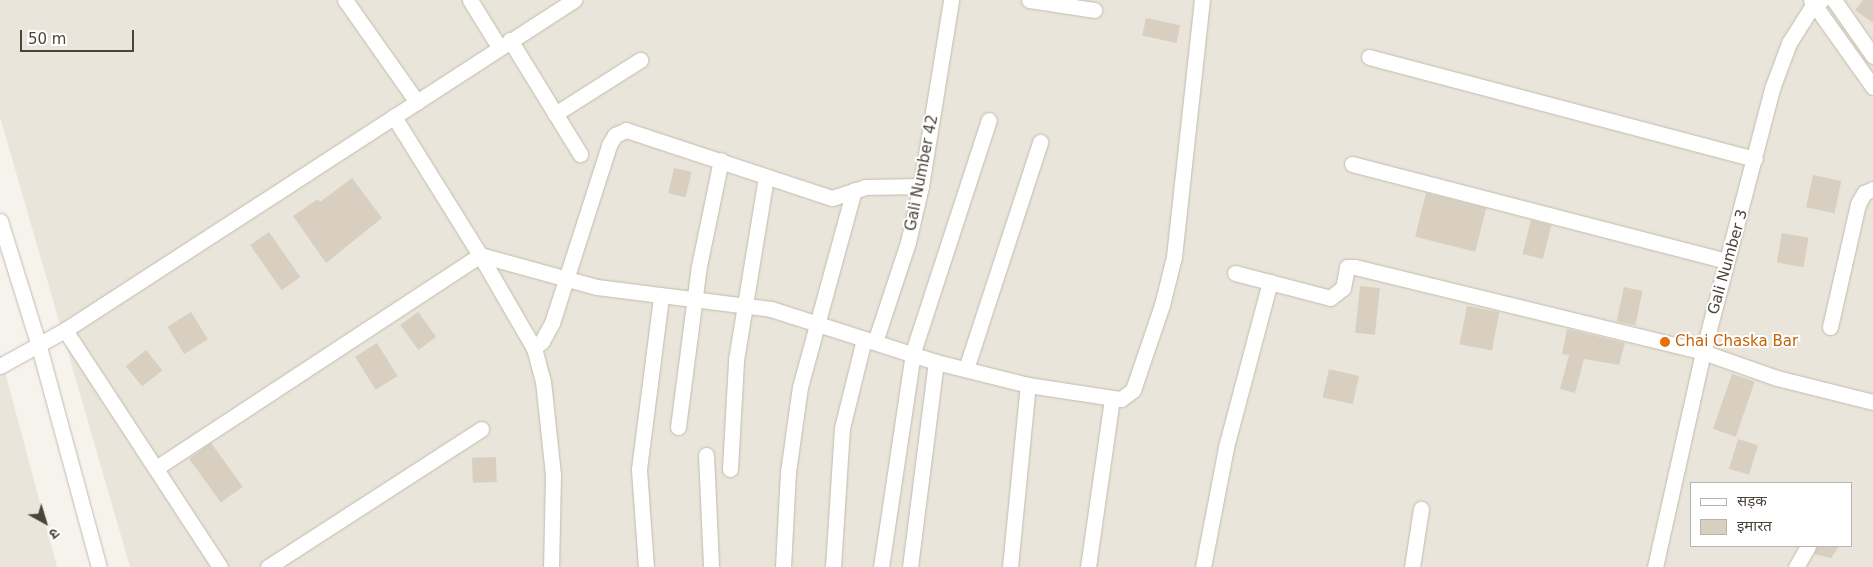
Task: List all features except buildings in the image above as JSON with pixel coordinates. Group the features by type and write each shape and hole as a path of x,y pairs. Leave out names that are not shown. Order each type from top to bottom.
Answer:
{"street":[{"path":"345,0 416,102"},
{"path":"470,0 505,44 555,114 580,154"},
{"name":"Gali Number 42","path":"833,567 842,428 869,341 908,242 921,186 951,0"},
{"path":"1029,0 1094,10"},
{"path":"156,468 480,255 597,287 695,302 771,309 869,341 913,352 936,362 1028,385 1112,400 1128,396 1133,390 1162,304 1174,257 1202,0"},
{"path":"1834,0 1873,56"},
{"path":"0,366 38,343 65,330 568,2"},
{"path":"1815,2 1873,87"},
{"name":"Gali Number 3","path":"1656,567 1703,352 1773,86 1789,43 1815,2"},
{"path":"1368,57 1755,159"},
{"path":"555,114 640,60"},
{"path":"394,117 480,255 534,348 544,390 553,474 551,567"},
{"path":"881,567 913,352 989,120"},
{"path":"534,348 548,334 564,278 609,145 615,135 626,130 636,131 832,198 865,187 921,186"},
{"path":"966,369 1040,142"},
{"path":"678,427 705,229 721,160"},
{"path":"1352,164 1727,261"},
{"path":"730,469 732,394 743,306 766,176"},
{"path":"1830,327 1858,204 1864,193 1873,189"},
{"path":"784,567 792,431 800,387 854,190"},
{"path":"0,221 38,343 99,567"},
{"path":"1235,273 1330,298 1343,288 1347,267 1355,267 1703,352 1777,378 1873,402"},
{"path":"1203,567 1226,447 1270,282"},
{"path":"646,567 639,469 643,413 661,297"},
{"path":"65,330 220,567"},
{"path":"910,567 936,362"},
{"path":"1010,567 1028,385"},
{"path":"1088,567 1112,400"},
{"path":"268,567 481,429"},
{"path":"706,455 711,567"},
{"path":"1412,567 1421,509"},
{"path":"1796,567 1807,547"}],"shaded area":[{"path":"0,0 1873,0 1873,567 130,567 0,117"},
{"path":"0,353 57,567 0,567"}],"place":[{"name":"Chai Chaska Bar","path":"1665,342"}]}
